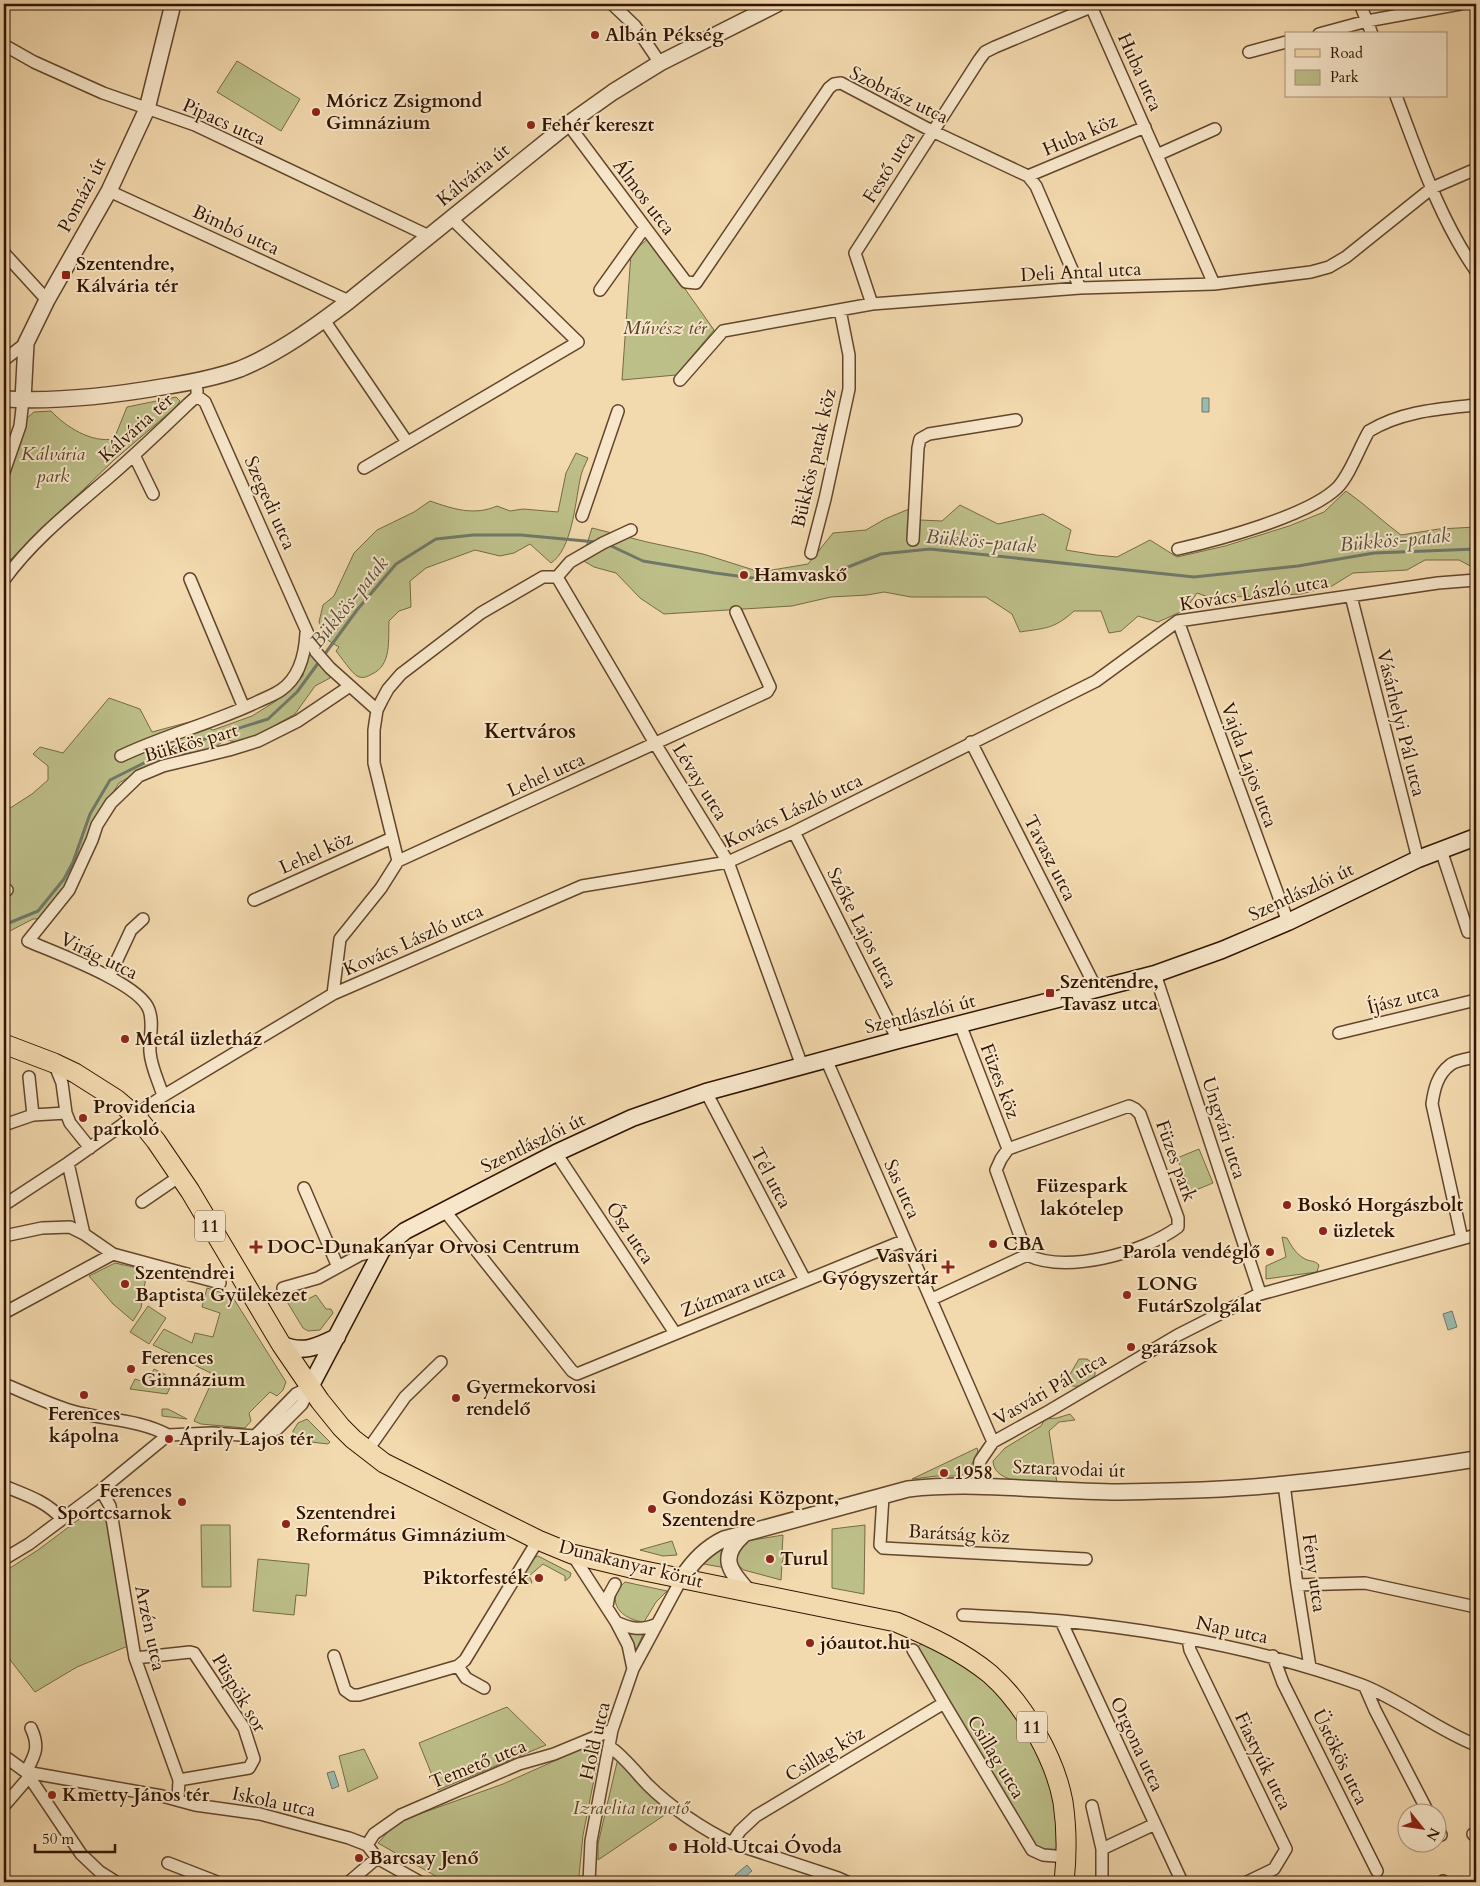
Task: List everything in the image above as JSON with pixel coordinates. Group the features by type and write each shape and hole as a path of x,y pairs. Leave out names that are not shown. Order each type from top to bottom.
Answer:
{"main road":[{"name":"Szentlászlói út","path":"310,1387 382,1250 405,1231 556,1153 632,1118 706,1092 1155,974 1222,950 1288,922 1418,859 1476,837"},
{"name":"Dunakanyar körút","path":"4,1044 54,1063 95,1085 136,1116 180,1176 281,1344 310,1387 341,1427 367,1451 384,1463 538,1540 572,1554 635,1569 747,1590 896,1622 931,1637 990,1675 1019,1706 1040,1740 1054,1773 1062,1800 1066,1826 1067,1857 1064,1882"},
{"path":"281,1344 290,1348 304,1350 317,1347 337,1337"}],"street":[{"name":"Pomázi út","path":"23,400 26,343 47,300 109,191 147,109 173,4"},
{"path":"612,4 635,26 660,63"},
{"name":"Kálvária út","path":"4,399 23,400 197,389 267,356 324,320 349,301 568,124 613,92 660,63 777,4"},
{"path":"1360,4 1371,32"},
{"path":"1327,32 1368,21 1460,4"},
{"name":"Huba utca","path":"1091,6 1214,284"},
{"name":"Festő utca","path":"872,304 855,253 985,52 1091,6"},
{"path":"1249,52 1285,42"},
{"name":"Pipacs utca","path":"4,45 34,62 103,93 195,125 429,236"},
{"name":"Szobrász utca","path":"696,283 829,88 834,84 841,84 932,132 1028,176"},
{"path":"1397,98 1432,188 1450,228 1476,271"},
{"name":"Álmos utca","path":"568,124 686,282 696,283"},
{"name":"Huba köz","path":"1028,176 1145,127"},
{"path":"1158,155 1215,129"},
{"name":"Deli Antal utca","path":"680,380 723,332 872,304 1080,288 1214,284 1311,272 1330,267 1346,257 1432,188 1476,169"},
{"path":"1028,176 1036,186 1080,288"},
{"name":"Bimbó utca","path":"109,191 349,301"},
{"path":"364,468 578,342 452,219"},
{"path":"600,290 645,227"},
{"path":"4,253 47,300"},
{"name":"Bükkös patak köz","path":"810,553 825,499 849,389 849,354 840,310"},
{"path":"324,320 407,442"},
{"path":"4,360 26,343"},
{"name":"Kálvária tér","path":"4,580 13,567 62,518 134,455 197,389"},
{"name":"Szegedi utca","path":"197,389 205,402 316,652 322,660 378,710"},
{"path":"4,472 20,426 23,400"},
{"path":"1178,549 1278,520 1324,497 1344,480 1369,432 1377,427 1398,417 1410,414 1476,405"},
{"path":"582,516 618,411"},
{"path":"913,540 920,439 929,434 1016,420"},
{"path":"134,455 153,494"},
{"path":"334,994 340,939 381,888 398,861 374,763 374,730 378,710 388,689 402,674 481,613 543,577 557,578 570,562 631,530"},
{"name":"Lévay utca","path":"557,578 728,862 802,1066"},
{"path":"190,580 244,708"},
{"name":"Kovács László utca","path":"4,1205 90,1148 163,1096 334,994 582,886 728,862 794,832 1096,681 1178,621 1438,583 1476,580"},
{"name":"Vásárhelyi Pál utca","path":"1350,596 1418,859"},
{"name":"Lehel utca","path":"398,861 767,692 770,687 736,612"},
{"name":"Vajda Lajos utca","path":"1178,621 1288,922"},
{"name":"Bükkös part","path":"121,756 146,744 217,720 282,690 296,674 305,654 306,628"},
{"name":"Bükkös part","path":"28,941 69,890 97,825 111,803 139,776 163,766 258,741 298,721 350,686"},
{"name":"Tavasz utca","path":"971,742 1097,990"},
{"name":"Szőke Lajos utca","path":"794,832 898,1040"},
{"name":"Lehel köz","path":"254,900 392,838"},
{"path":"1441,850 1468,932"},
{"path":"109,977 131,930 144,919"},
{"name":"Virág utca","path":"28,941 109,977 132,990 142,999 149,1009 151,1022 150,1054 163,1096"},
{"name":"Ungvári utca","path":"1155,974 1260,1293"},
{"name":"Íjász utca","path":"1339,1033 1476,1000"},
{"name":"Füzes köz","path":"960,1024 1008,1149"},
{"path":"1462,1240 1432,1104 1434,1088 1440,1076 1450,1064 1476,1057"},
{"name":"Sas utca","path":"826,1059 993,1442"},
{"path":"54,1063 62,1083 66,1113 70,1122 90,1148"},
{"path":"29,1077 33,1115"},
{"name":"Tél utca","path":"706,1092 806,1280"},
{"name":"Füzes park","path":"1008,1149 1129,1106 1140,1114 1178,1218 1178,1227 1167,1235 1104,1259 1075,1263 1039,1261 1027,1255"},
{"path":"4,1125 33,1115 66,1113"},
{"path":"932,1299 1027,1255 996,1170 1008,1149"},
{"name":"Ősz utca","path":"556,1153 675,1333"},
{"path":"68,1163 84,1234"},
{"path":"142,1202 180,1176"},
{"path":"304,1188 338,1267"},
{"name":"Zúzmara utca","path":"444,1210 574,1373 577,1374 905,1240"},
{"path":"4,1236 42,1228 70,1227 84,1234 113,1254 220,1283"},
{"name":"Vasvári Pál utca","path":"977,1486 980,1461 993,1442 1049,1412 1178,1335 1260,1293 1476,1235"},
{"name":"Szentlászlói út","path":"283,1288 318,1278 360,1255 382,1250"},
{"path":"4,1313 113,1254"},
{"path":"367,1451 405,1397 440,1362"},
{"path":"4,1384 72,1410 131,1422 156,1429 168,1435 212,1433 254,1436 266,1434 277,1429 302,1404 310,1387"},
{"path":"4,1559 29,1544 102,1490 168,1435"},
{"name":"Sztaravodai út","path":"682,1578 693,1562 714,1545 724,1540 908,1489 936,1486 977,1486 1078,1492 1178,1491 1284,1484 1476,1459"},
{"name":"Fény utca","path":"1284,1484 1310,1667"},
{"path":"4,1486 43,1502 62,1519"},
{"name":"Arzén utca","path":"102,1490 110,1506 135,1658 179,1780 178,1800"},
{"name":"Barátság köz","path":"883,1496 880,1545 883,1548 1086,1559"},
{"path":"743,1535 731,1548 728,1556 731,1572 747,1590"},
{"path":"334,1656 344,1690 352,1695 368,1693 458,1666 465,1660 538,1540"},
{"path":"572,1554 616,1622 628,1645 633,1669"},
{"name":"Hold utca","path":"589,1882 591,1840 612,1730 633,1669 682,1578"},
{"path":"1297,1585 1365,1583 1476,1606"},
{"path":"607,1606 609,1595 615,1584"},
{"name":"Nap utca","path":"963,1615 1060,1621 1141,1630 1273,1656 1365,1687 1476,1745"},
{"name":"Orgona utca","path":"1060,1621 1182,1882"},
{"path":"616,1622 629,1628 642,1629 657,1624"},
{"name":"Fiastyúk utca","path":"1188,1639 1190,1650 1286,1849 1274,1869 1246,1882"},
{"name":"Csillag utca","path":"913,1650 1032,1850 1043,1855 1067,1857"},
{"name":"Püspök sor","path":"135,1658 194,1653 246,1733 254,1759 249,1768 179,1780"},
{"name":"Üstökös utca","path":"1273,1656 1283,1683 1377,1871"},
{"path":"458,1666 466,1678 484,1688"},
{"path":"1365,1687 1375,1710 1425,1804"},
{"name":"Csillag köz","path":"732,1843 740,1831 756,1816 944,1703"},
{"path":"4,1806 27,1775 36,1753 36,1738 31,1728"},
{"name":"Temető utca","path":"367,1845 374,1834 401,1815 519,1764 554,1754 612,1730"},
{"path":"610,1747 619,1752 650,1787 677,1809 719,1837 842,1880"},
{"path":"4,1756 27,1775 81,1854 100,1872 116,1882"},
{"name":"Iskola utca","path":"27,1775 162,1796 195,1806 260,1814 349,1838 367,1845"},
{"path":"1092,1806 1102,1849 1102,1882"},
{"path":"1102,1849 1156,1824"},
{"path":"367,1845 377,1858 420,1882"},
{"path":"352,1882 377,1858"},
{"path":"168,1863 216,1882"}],"green space":[{"path":"237,61 300,99 281,131 217,92"},
{"name":"Művész tér","path":"649,238 714,330 676,375 622,380 631,253"},
{"name":"Kálvária park","path":"176,397 180,401 176,407 114,460 10,560 4,569 4,489 27,418 34,412 51,411 71,428 88,436 105,440 114,439 127,407"},
{"path":"576,453 588,458 583,469 568,537 564,548 551,563 530,544 514,553 500,556 475,550 426,568 410,581 411,607 399,611 389,621 388,651 383,665 366,677 357,676 349,668 336,651 339,647 329,641 319,622 323,605 334,596 354,553 377,530 414,512 430,501 447,507 472,511 480,511 497,506 510,511 523,509 558,512 566,473"},
{"path":"1346,491 1401,535 1439,529 1476,527 1476,569 1459,560 1425,560 1407,570 1353,573 1332,586 1301,594 1211,598 1197,593 1185,610 1158,622 1138,616 1121,631 1109,633 1101,611 1074,611 1049,627 1020,632 1012,614 986,597 911,597 884,592 831,597 792,606 664,614 640,598 616,573 594,567 582,560 592,528 703,554 760,572 808,564 833,533 866,530 885,519 909,509 920,520 942,521 960,505 998,524 1043,514 1071,530 1066,550 1117,557 1150,540 1177,557 1225,546 1289,526 1324,512"},
{"path":"308,647 330,672 330,678 315,686 295,714 254,737 238,742 225,740 205,751 169,753 153,769 141,770 119,783 93,828 100,837 83,873 52,918 33,919 4,934 4,812 32,794 48,780 48,766 33,754 40,747 63,753 109,698 140,709 152,732 193,721 213,730 252,716 276,701 303,676"},
{"path":"1199,1149 1213,1183 1191,1192 1177,1158"},
{"path":"1282,1237 1287,1238 1294,1250 1302,1257 1319,1265 1317,1272 1266,1279 1266,1266 1286,1257"},
{"path":"115,1263 147,1270 141,1308 133,1321 113,1304 89,1276"},
{"path":"207,1288 232,1296 286,1382 283,1390 277,1396 270,1392 249,1413 251,1421 245,1428 201,1424 194,1421 215,1375 153,1345 164,1329 192,1343 195,1333 213,1337 220,1313 202,1307"},
{"path":"294,1294 305,1299 316,1295 326,1309 331,1309 333,1313 320,1330 308,1331 303,1328 286,1300"},
{"path":"148,1306 166,1318 149,1344 130,1332"},
{"path":"1079,1359 1087,1359 1095,1365 1095,1375 1082,1385 1071,1386 1066,1381"},
{"path":"154,1369 174,1379 167,1394 130,1389 135,1379 147,1383"},
{"path":"162,1409 168,1409 187,1419 162,1416"},
{"path":"1070,1414 1075,1420 1059,1422 1049,1431 1057,1483 1009,1479 995,1469 993,1461 1005,1448 1041,1426 1045,1419"},
{"path":"307,1419 330,1442 328,1444 293,1440 293,1431 298,1423"},
{"path":"977,1448 978,1451 970,1468 961,1476 912,1479"},
{"path":"104,1509 128,1646 77,1667 35,1692 4,1652 4,1572 38,1550 90,1511 94,1516"},
{"path":"201,1525 230,1525 231,1587 202,1587"},
{"path":"865,1525 864,1594 832,1588 832,1529"},
{"path":"783,1535 782,1553 784,1556 781,1580 744,1570 736,1564 735,1549 747,1541"},
{"path":"672,1541 677,1555 663,1556 640,1550"},
{"path":"724,1544 722,1552 726,1568 704,1564 703,1562"},
{"path":"538,1556 571,1573 570,1577 565,1581 565,1576 543,1564 529,1576 532,1582 529,1586 519,1580 534,1558"},
{"path":"258,1559 309,1564 306,1596 296,1595 294,1615 253,1611"},
{"path":"625,1582 667,1591 656,1602 644,1622 629,1618 618,1608 616,1596"},
{"path":"626,1632 635,1634 644,1632 636,1650"},
{"path":"931,1637 990,1675 1040,1740 1067,1857 1032,1850 913,1650"},
{"path":"507,1707 546,1745 438,1790 419,1743"},
{"path":"592,1744 600,1749 583,1835 579,1876 582,1876 582,1882 446,1882 378,1843 397,1822 503,1784"},
{"path":"364,1749 378,1778 348,1792 339,1756"},
{"name":"Izraelita temető","path":"618,1758 672,1810 598,1860 598,1844"}],"water":[{"path":"1202,398 1209,398 1209,412 1202,412"},
{"path":"1452,1311 1457,1327 1448,1330 1443,1314"},
{"path":"334,1771 339,1786 332,1789 327,1773"},
{"path":"747,1865 752,1871 740,1881 735,1875"}],"waterway":[{"name":"Bükkös-patak","path":"4,925 38,911 64,879 73,862 90,814 110,780 170,750 268,719 297,692 357,610 396,564 436,539 473,535 521,535 596,542"},
{"name":"Bükkös-patak","path":"607,544 643,561 775,581 833,573 881,554 930,549 1194,577 1298,566 1374,553 1476,549"}],"place":[{"name":"Albán Pékség","path":"595,35"},
{"name":"Móricz Zsigmond Gimnázium","path":"316,112"},
{"name":"Fehér kereszt","path":"531,125"},
{"name":"Szentendre, Kálvária tér","path":"66,275"},
{"name":"Hamvaskő","path":"744,575"},
{"name":"Szentendre, Tavasz utca","path":"1050,993"},
{"name":"Metál üzletház","path":"125,1039"},
{"name":"Providencia parkoló","path":"83,1118"},
{"name":"Boskó Horgászbolt","path":"1287,1205"},
{"name":"üzletek","path":"1323,1231"},
{"name":"CBA","path":"993,1244"},
{"name":"DOC-Dunakanyar Orvosi Centrum","path":"256,1247"},
{"name":"Parola vendéglő","path":"1270,1252"},
{"name":"Vasvári Gyógyszertár","path":"948,1267"},
{"name":"Szentendrei Baptista Gyülekezet","path":"125,1284"},
{"name":"LONG FutárSzolgálat","path":"1127,1295"},
{"name":"garázsok","path":"1131,1347"},
{"name":"Ferences Gimnázium","path":"131,1369"},
{"name":"Ferences kápolna","path":"84,1395"},
{"name":"Gyermekorvosi rendelő","path":"456,1398"},
{"name":"Áprily Lajos tér","path":"169,1439"},
{"name":"1958","path":"944,1473"},
{"name":"Ferences Sportcsarnok","path":"182,1502"},
{"name":"Gondozási Központ, Szentendre","path":"652,1509"},
{"name":"Szentendrei Református Gimnázium","path":"286,1524"},
{"name":"Turul","path":"770,1559"},
{"name":"Piktorfesték","path":"539,1578"},
{"name":"jóautot.hu","path":"810,1643"},
{"name":"Kmetty János tér","path":"52,1795"},
{"name":"Hold Utcai Óvoda","path":"673,1847"},
{"name":"Barcsay Jenő","path":"359,1858"}],"district":[{"name":"Kertváros","path":"530,731"},
{"name":"Füzespark lakótelep","path":"1082,1196"}]}
